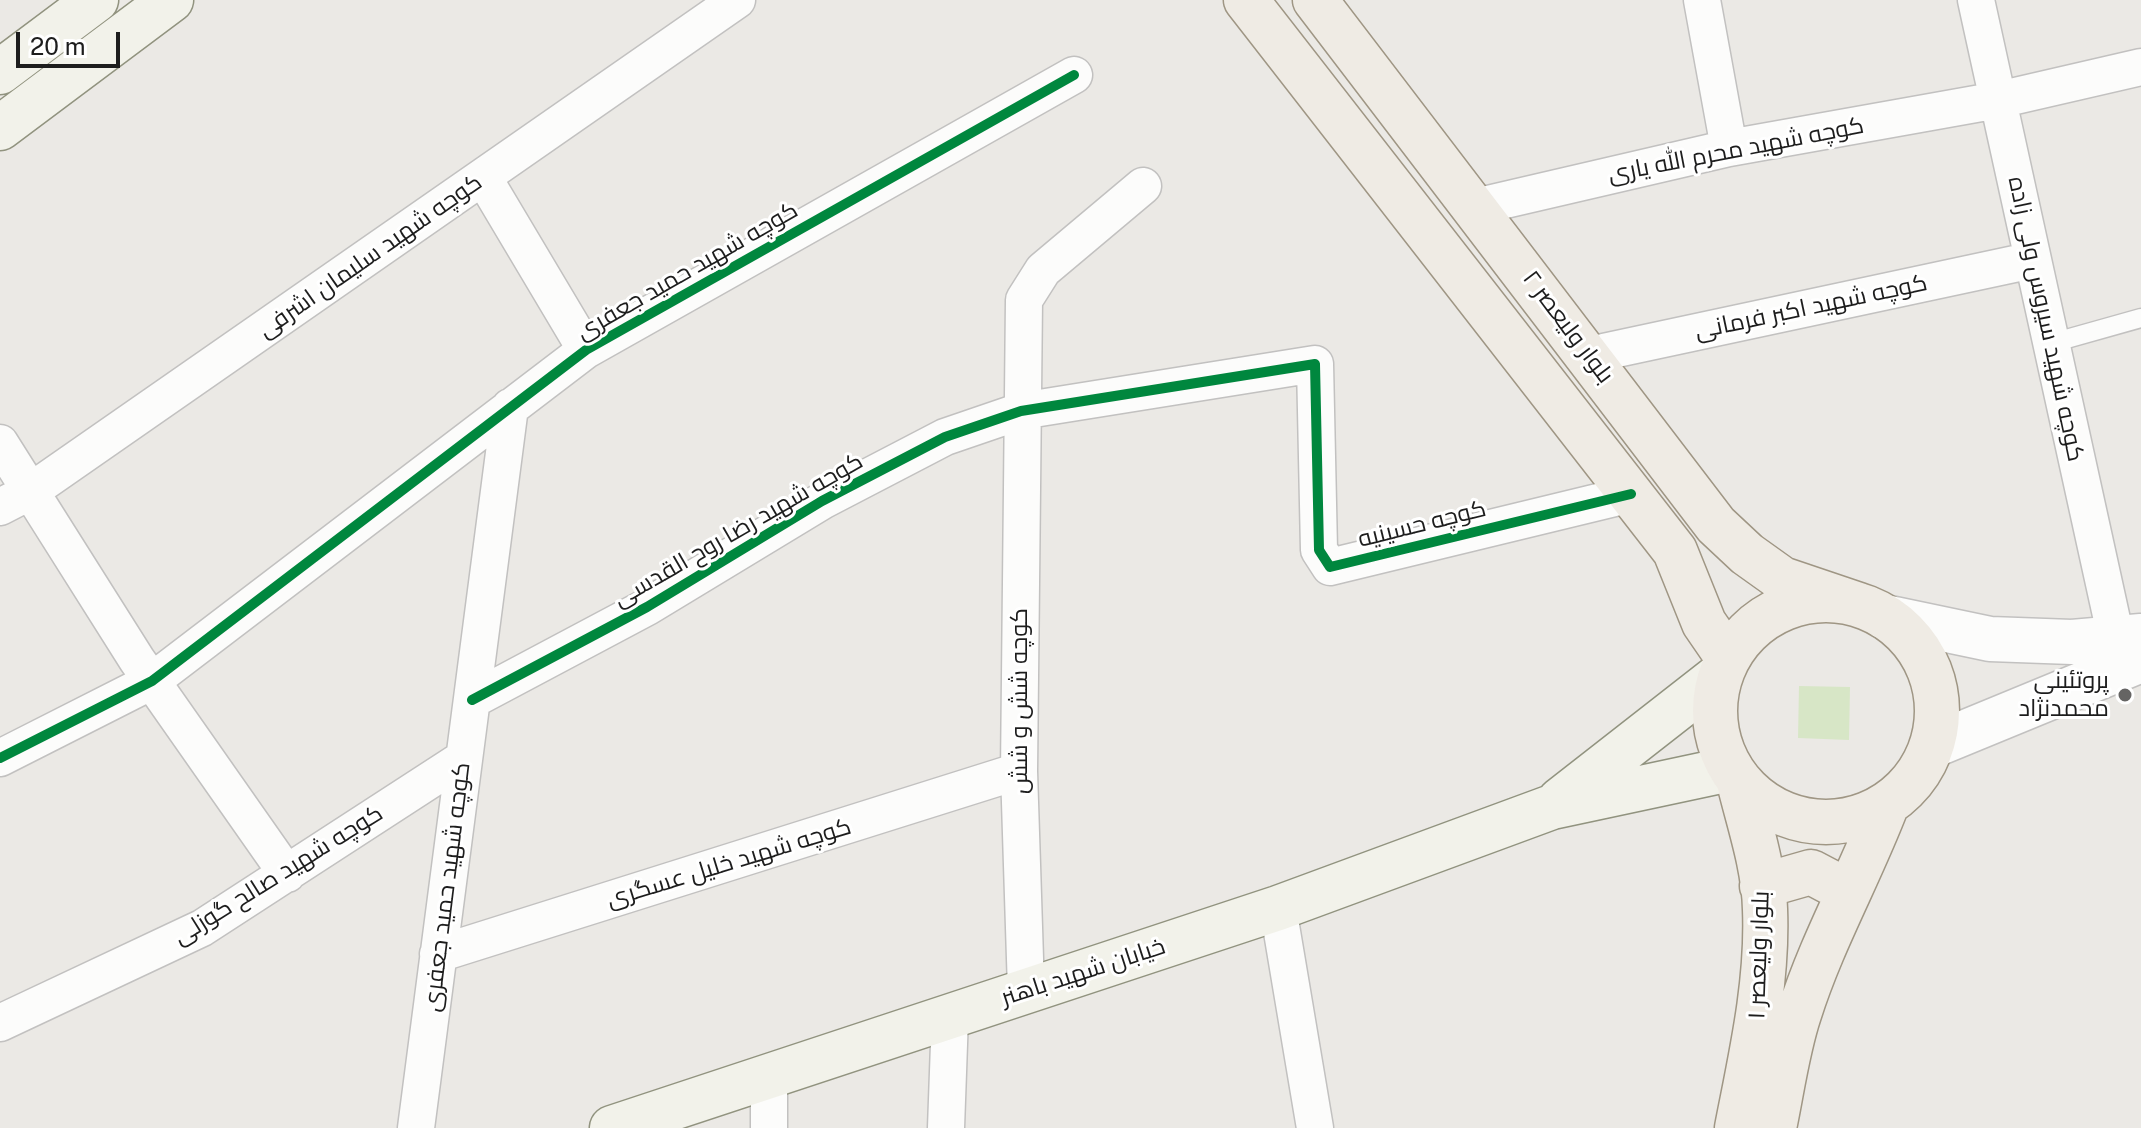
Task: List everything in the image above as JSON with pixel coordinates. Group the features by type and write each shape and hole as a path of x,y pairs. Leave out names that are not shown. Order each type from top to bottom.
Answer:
{"main road":[{"path":"0,128 171,0"},
{"path":"1246,0 1675,551 1717,652 1715,724 1720,747 1735,776 1763,804 1793,818 1825,822 1858,818 1887,804 1915,779 1932,746 1938,710 1931,673 1913,641 1872,611 1829,600 1785,609 1717,652"},
{"name":"بلوار ولیعصر ۲","path":"1315,0 1716,525 1782,579 1872,611"},
{"path":"0,72 74,7"},
{"path":"1717,652 1751,612 1771,571"},
{"name":"خیابان شهید باهنر","path":"1552,807 1717,652"},
{"name":"خیابان شهید باهنر","path":"612,1128 1278,908 1552,807 1735,776"},
{"name":"بلوار ولیعصر ۱","path":"1735,776 1765,909 1761,1006 1737,1128"},
{"name":"بلوار ولیعصر ۱","path":"1774,1128 1798,1016 1887,804"},
{"path":"1762,886 1811,872 1849,892"}],"street":[{"name":"کوچه شهید سلیمان اشرفی","path":"15,499 735,0"},
{"path":"1702,0 1729,148"},
{"name":"کوچه شهید سیروس ولی زاده","path":"1976,0 2052,343 2133,645"},
{"name":"کوچه شهید محرم الله یاری","path":"1475,207 1729,148 1998,100 2141,67"},
{"name":"کوچه شهید حمید جعفری","path":"0,758 152,681 586,350 1074,75"},
{"path":"483,177 586,350"},
{"name":"کوچه شش و شش","path":"1026,990 1019,771 1024,300 1043,270 1143,186"},
{"name":"کوچه شهید اکبر فرمانی","path":"1589,355 2033,260"},
{"name":"کوچه حسینیه","path":"1315,364 1319,550 1330,567 1631,494"},
{"name":"کوچه شهید رضا روح القدسی","path":"472,700 647,607 822,501 945,437 1021,411 1315,364"},
{"name":"کوچه شهید حمید جعفری","path":"416,1128 510,407"},
{"path":"0,443 15,499 152,681 287,874"},
{"path":"1872,611 1990,639 2133,645"},
{"path":"1932,746 2133,645"},
{"name":"کوچه شهید صالح گوزلی","path":"0,1023 202,928 464,758"},
{"name":"کوچه شهید خلیل عسگری","path":"438,954 1019,771"},
{"path":"1278,908 1315,1128"},
{"path":"946,1128 950,1016"},
{"path":"769,1076 769,1128"}],"lane":[{"path":"2052,343 2141,318"}],"green space":[{"path":"1799,686 1850,687 1849,740 1798,738"}],"cycle path":[{"path":"0,758 152,681 586,350 1074,75"},
{"path":"472,700 647,607 822,501 945,437 1021,411 1315,364 1319,550 1330,567 1631,494"}],"place":[{"name":"پروتئینی محمدنژاد","path":"2125,695"}]}
